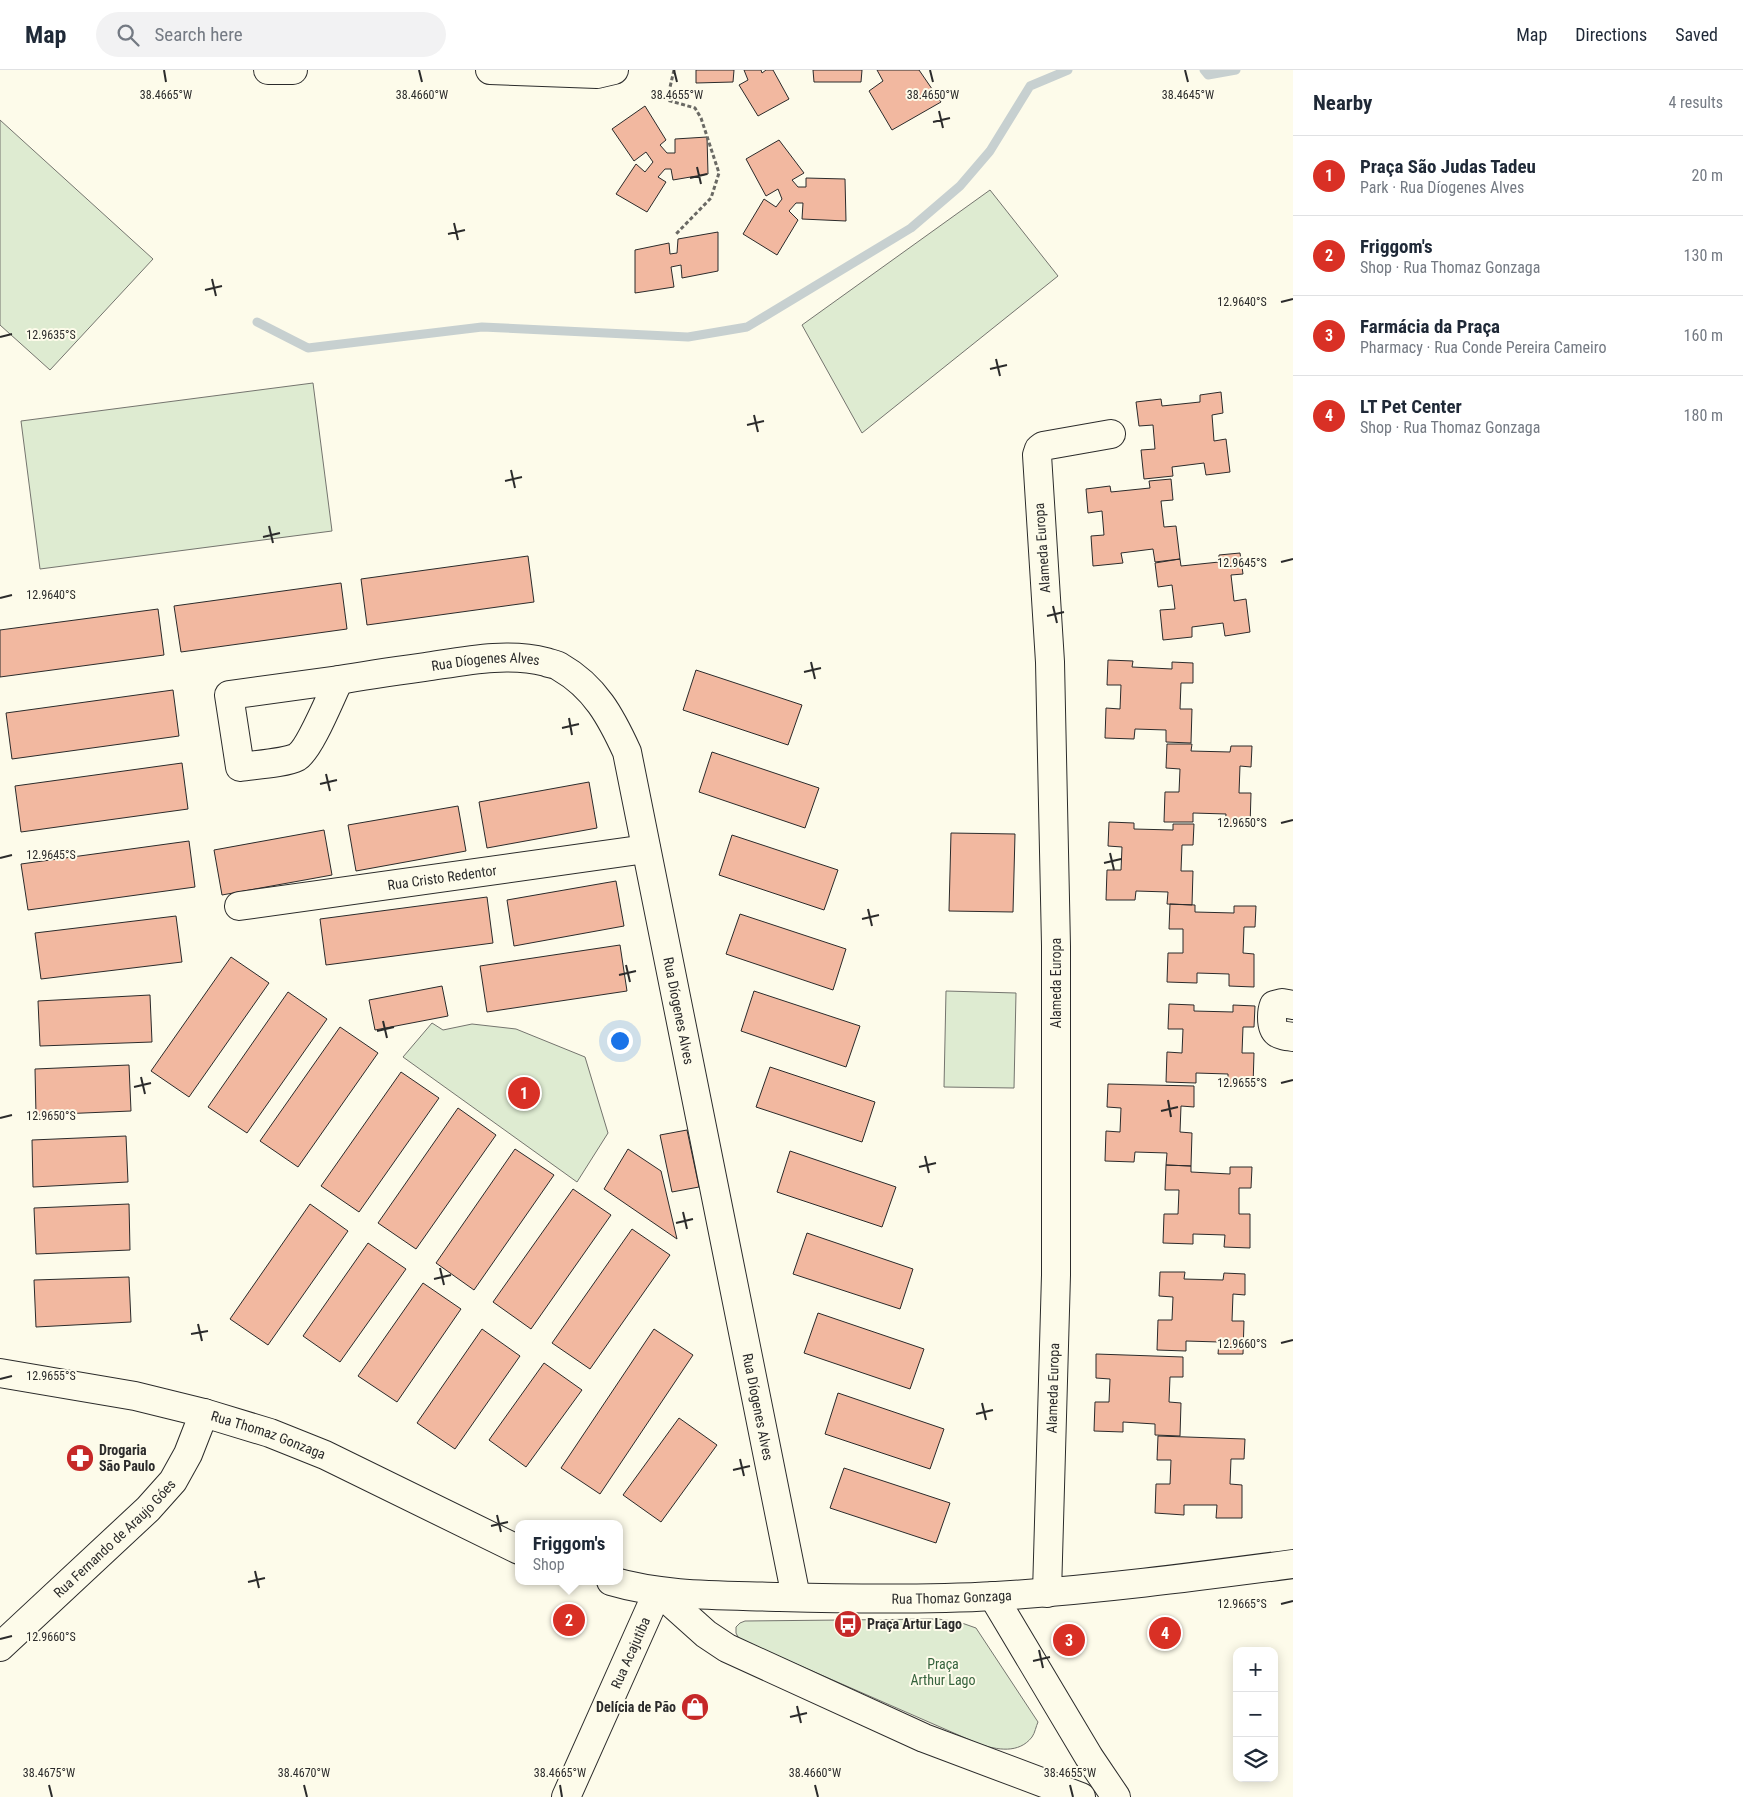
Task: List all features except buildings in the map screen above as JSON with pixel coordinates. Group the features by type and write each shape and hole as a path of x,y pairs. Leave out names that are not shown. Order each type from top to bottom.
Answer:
{"street":[{"path":"268,70 293,70"},
{"path":"490,70 603,71"},
{"name":"Alameda Europa","path":"1047,1593 1056,1258 1056,946 1050,662 1036,455 1043,446 1111,434"},
{"name":"Rua Díogenes Alves","path":"339,680 476,660 504,657 533,659 558,666 577,678 611,717 628,752 796,1597"},
{"name":"Rua Cristo Redentor","path":"239,906 646,849"},
{"path":"1293,1005 1282,1003 1274,1005 1272,1010 1272,1027 1276,1032 1293,1037"},
{"name":"Rua Thomaz Gonzaga","path":"0,1373 135,1396 204,1413 270,1433 325,1455 515,1548"},
{"name":"Rua Fernando de Araujo Góes","path":"0,1647 148,1509 173,1481 188,1454 204,1413"},
{"name":"Rua Thomaz Gonzaga","path":"623,1584 658,1591 796,1597 993,1596 1047,1593 1293,1564"},
{"path":"658,1591 706,1634 727,1648 924,1738 1082,1797"},
{"name":"Rua Acajutiba","path":"566,1797 658,1591"},
{"path":"993,1596 1116,1797"}],"path":[{"path":"674,70 667,100 695,108 701,118 718,173 711,198 676,234"}],"green space":[{"path":"0,120 153,259 50,370 0,325"},
{"path":"990,190 1058,276 862,433 802,325"},
{"path":"313,383 332,531 40,569 21,421"},
{"path":"946,991 1016,993 1014,1088 944,1087"},
{"path":"432,1023 443,1030 472,1024 516,1029 585,1057 608,1133 577,1182 403,1057"},
{"name":"Praça Arthur Lago","path":"938,1619 959,1622 976,1628 1038,1722 1033,1735 1027,1742 1021,1746 1007,1749 979,1744 739,1639 736,1633 736,1627 745,1621"}],"waterway":[{"path":"257,322 308,348 482,327 688,337 747,327 911,228 960,186 990,151 1030,86 1068,70"},
{"path":"1204,70 1208,75 1236,70"}],"place":[{"name":"Praça São Judas Tadeu","path":"524,1093"},
{"name":"Drogaria São Paulo","path":"80,1458"},
{"name":"Friggom's","path":"569,1620"},
{"name":"Praça Artur Lago","path":"848,1624"},
{"name":"LT Pet Center","path":"1165,1633"},
{"name":"Farmácia da Praça","path":"1069,1640"},
{"name":"Delícia de Pão","path":"695,1707"}]}
